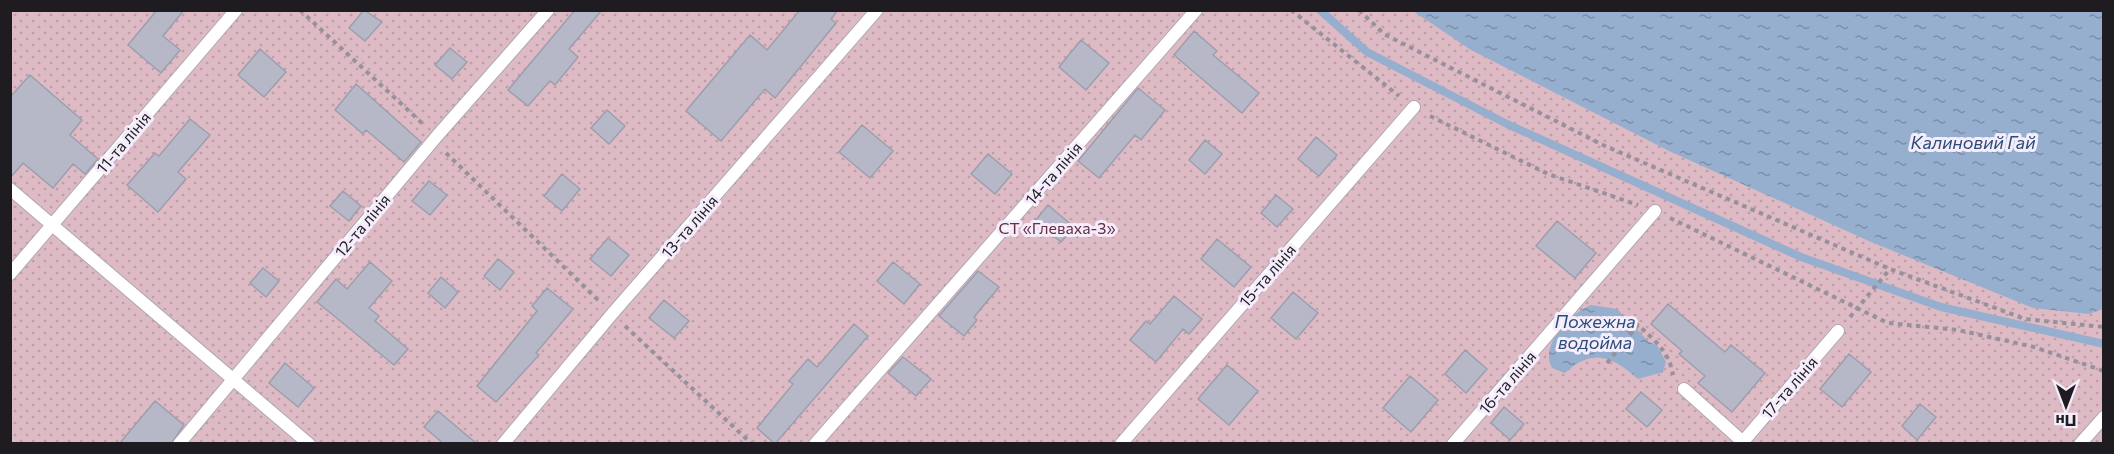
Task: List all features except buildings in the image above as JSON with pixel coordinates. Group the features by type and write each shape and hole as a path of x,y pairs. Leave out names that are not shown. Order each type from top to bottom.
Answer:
{"lane":[{"name":"11-та лінія","path":"10,274 236,10"},
{"name":"12-та лінія","path":"179,444 436,136 548,10"},
{"name":"13-та лінія","path":"503,444 612,314 877,10"},
{"name":"14-та лінія","path":"815,444 1196,10"},
{"name":"15-та лінія","path":"1121,444 1414,107"},
{"path":"10,189 309,444"},
{"name":"16-та лінія","path":"1453,444 1655,211"},
{"name":"17-та лінія","path":"1742,443 1842,327"},
{"path":"1684,389 1742,443"},
{"path":"2080,444 2103,417"}],"path":[{"path":"300,10 436,136 448,157 752,444"},
{"path":"1291,10 1414,107 1548,174 1655,211 1856,310 1888,323 1958,330 2034,347 2103,371"},
{"path":"1359,10 1384,34 1605,146 1890,268 2025,319 2103,327"},
{"path":"1842,327 1890,268"},
{"path":"1606,363 1638,325 1658,342 1667,355 1673,378 1684,389"}],"green space":[{"name":"СТ «Глеваха-3»","path":"11,11 2103,11 2103,443 11,443"}],"water":[{"name":"Калиновий Гай","path":"1413,11 2103,11 2103,309 2089,314 2033,308 1871,242 1669,151 1471,50"},
{"name":"Пожежна водойма","path":"1591,305 1617,309 1649,342 1657,345 1666,362 1663,372 1638,379 1620,365 1603,358 1585,360 1565,373 1552,368 1549,359 1550,349 1559,330 1566,322"}],"waterway":[{"path":"1320,10 1367,52 1507,124 1801,257 1941,307 2104,344"}]}
